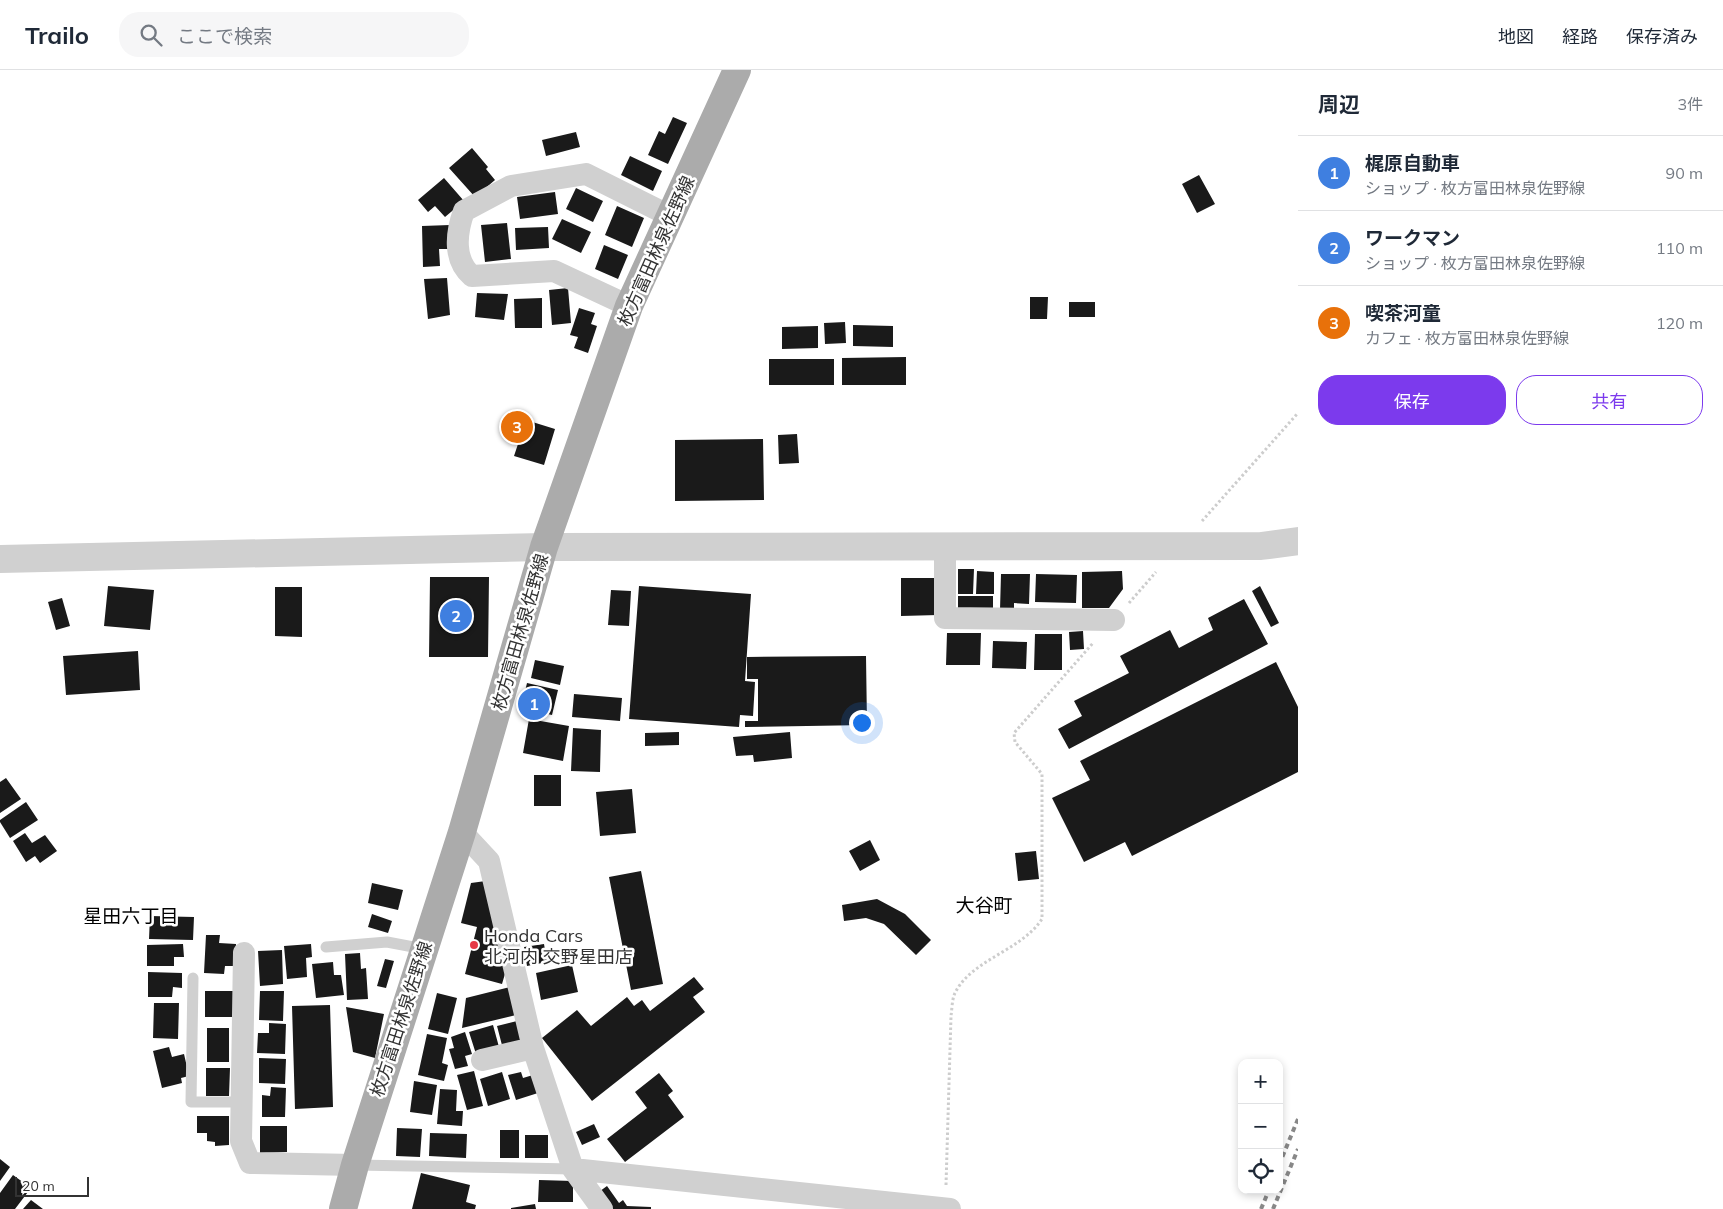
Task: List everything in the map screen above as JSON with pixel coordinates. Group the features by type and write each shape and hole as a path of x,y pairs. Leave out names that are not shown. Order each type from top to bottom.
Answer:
{"main road":[{"name":"枚方富田林泉佐野線","path":"343,1209 355,1165 462,832 544,547 630,306 737,70"}],"street":[{"path":"630,306 554,271 472,276 464,269 458,252 459,226 464,211 510,186 586,174 670,216"},
{"path":"0,559 544,547 1261,546 1298,541"},
{"path":"945,547 945,618 1114,620"},
{"path":"462,832 489,862 533,1048 573,1169 602,1209"},
{"path":"244,954 241,1141 250,1162 355,1165"},
{"path":"482,1060 533,1048"},
{"path":"573,1169 950,1209"}],"lane":[{"path":"326,947 386,942 424,949"},
{"path":"193,978 191,1102 242,1102"},
{"path":"355,1165 573,1169"}],"path":[{"path":"945,1208 951,1016 954,994 964,981 980,966 1026,937 1042,919 1042,774 1015,742 1014,734 1298,413"}],"building":[{"path":"673,117 687,123 668,164 648,155 659,131 665,134"},
{"path":"576,132 580,147 546,156 542,140"},
{"path":"472,148 488,167 486,169 495,180 475,197 449,168"},
{"path":"630,156 662,171 653,191 621,175"},
{"path":"1199,175 1215,204 1197,213 1182,184"},
{"path":"444,178 464,201 445,217 435,206 428,212 418,200"},
{"path":"576,188 603,201 593,222 566,209"},
{"path":"555,192 558,214 520,219 517,197"},
{"path":"617,206 644,218 632,247 605,235"},
{"path":"562,219 591,232 581,253 552,239"},
{"path":"507,223 511,259 485,262 481,225"},
{"path":"450,225 450,249 439,249 440,266 423,267 422,226"},
{"path":"548,227 549,248 516,250 515,228"},
{"path":"604,245 628,255 618,279 595,269"},
{"path":"447,278 450,315 428,319 424,279"},
{"path":"568,288 571,323 552,325 549,290"},
{"path":"477,293 508,294 504,320 475,317"},
{"path":"1030,297 1048,297 1047,319 1030,319"},
{"path":"542,298 542,328 515,328 514,299"},
{"path":"1069,302 1095,302 1095,317 1069,317"},
{"path":"579,308 595,313 591,324 597,326 588,353 574,348 578,337 570,335"},
{"path":"845,322 846,343 825,344 824,323"},
{"path":"853,325 893,326 893,347 853,346"},
{"path":"818,326 818,348 782,349 782,327"},
{"path":"906,357 906,385 842,385 842,358"},
{"path":"769,359 834,359 834,385 769,385"},
{"path":"526,420 555,429 544,465 514,456"},
{"path":"797,434 799,463 779,464 778,435"},
{"path":"763,439 764,500 675,501 675,440"},
{"path":"958,569 974,569 973,594 958,594"},
{"path":"977,571 994,572 994,594 976,594"},
{"path":"1122,571 1123,589 1109,608 1082,608 1082,572"},
{"path":"1001,574 1030,574 1029,604 1014,603 1014,610 1000,610"},
{"path":"1036,574 1077,575 1076,603 1035,602"},
{"path":"430,577 489,577 488,657 429,657"},
{"path":"901,578 938,578 938,615 901,616"},
{"path":"108,586 154,590 150,630 104,626"},
{"path":"639,586 751,594 745,681 755,682 753,716 740,715 739,727 629,719"},
{"path":"1260,586 1279,623 1271,627 1252,591"},
{"path":"275,587 302,587 302,637 275,636"},
{"path":"611,590 631,591 629,626 608,625"},
{"path":"958,596 993,596 993,611 958,611"},
{"path":"62,598 70,626 56,630 48,602"},
{"path":"1244,599 1268,644 1069,749 1058,729 1082,716 1074,701 1129,673 1120,656 1170,630 1179,648 1213,630 1208,618"},
{"path":"1083,631 1084,649 1070,650 1069,632"},
{"path":"947,633 981,633 980,665 946,665"},
{"path":"1035,634 1062,634 1062,670 1034,670"},
{"path":"993,641 1027,642 1026,669 992,668"},
{"path":"138,651 140,690 66,695 63,656"},
{"path":"866,656 867,725 745,727 745,721 758,721 758,679 747,679 747,657"},
{"path":"535,660 564,666 560,685 531,678"},
{"path":"1276,662 1298,707 1298,772 1132,856 1125,842 1084,862 1052,798 1090,780 1080,761"},
{"path":"527,683 558,690 552,715 521,708"},
{"path":"574,694 622,698 620,721 572,717"},
{"path":"529,719 569,726 563,761 523,753"},
{"path":"573,728 601,730 600,772 571,771"},
{"path":"679,732 679,745 645,746 645,733"},
{"path":"790,732 792,758 754,762 753,755 736,756 733,737"},
{"path":"534,775 561,775 561,806 534,806"},
{"path":"6,778 21,799 0,813 0,782"},
{"path":"632,789 636,833 600,836 596,792"},
{"path":"26,802 38,820 10,838 0,820"},
{"path":"25,833 32,843 45,835 57,851 40,863 35,856 26,862 13,841"},
{"path":"870,840 880,860 860,871 849,851"},
{"path":"1036,851 1039,879 1018,881 1015,853"},
{"path":"641,871 663,984 631,990 609,877"},
{"path":"493,880 507,967 502,984 465,974 477,927 461,923 471,883"},
{"path":"372,883 403,890 398,910 368,903"},
{"path":"877,899 905,914 931,940 916,955 884,924 866,918 844,921 842,905"},
{"path":"372,914 392,921 388,933 368,927"},
{"path":"150,916 194,917 193,940 149,939"},
{"path":"206,935 220,935 219,943 236,944 235,966 225,966 224,974 204,973"},
{"path":"183,944 184,957 174,957 174,966 147,966 147,945"},
{"path":"311,944 312,957 306,958 307,977 287,979 284,946"},
{"path":"544,944 547,962 527,966 524,947"},
{"path":"282,950 283,984 260,986 258,951"},
{"path":"360,953 361,969 366,968 368,999 347,1000 345,954"},
{"path":"385,959 394,961 386,988 377,986"},
{"path":"333,962 334,975 341,975 344,995 316,998 312,964"},
{"path":"572,965 578,992 541,1000 536,973"},
{"path":"148,972 182,973 182,988 173,987 172,997 148,997"},
{"path":"694,977 704,989 693,997 705,1012 592,1101 542,1038 577,1010 591,1026 627,997 634,1006 642,1000 650,1011"},
{"path":"510,987 516,1015 462,1028 466,998"},
{"path":"205,991 233,991 233,1017 205,1017"},
{"path":"260,991 284,991 283,1021 259,1020"},
{"path":"437,993 457,998 448,1034 428,1029"},
{"path":"154,1003 179,1003 178,1039 153,1038"},
{"path":"330,1005 333,1107 295,1109 292,1006"},
{"path":"346,1007 384,1014 375,1058 353,1052"},
{"path":"517,1021 523,1044 503,1049 497,1026"},
{"path":"269,1023 286,1024 285,1054 257,1053 258,1033 269,1033"},
{"path":"493,1025 499,1047 476,1054 469,1032"},
{"path":"207,1028 229,1028 229,1062 207,1062"},
{"path":"465,1032 472,1054 465,1056 468,1066 455,1069 449,1049 454,1048 451,1037"},
{"path":"427,1034 447,1038 442,1063 448,1065 444,1081 418,1075"},
{"path":"169,1047 172,1057 184,1054 189,1076 181,1078 182,1083 162,1088 153,1051"},
{"path":"259,1058 286,1059 285,1084 259,1083"},
{"path":"206,1068 230,1068 229,1096 206,1096"},
{"path":"474,1071 483,1106 467,1110 457,1075"},
{"path":"502,1072 510,1099 488,1106 480,1079"},
{"path":"521,1072 523,1078 533,1075 538,1093 516,1100 508,1075"},
{"path":"659,1073 673,1091 668,1095 684,1117 625,1162 607,1139 647,1108 635,1092"},
{"path":"414,1081 437,1085 432,1115 410,1112"},
{"path":"271,1087 286,1088 285,1117 262,1117 262,1095 270,1096"},
{"path":"440,1089 457,1090 456,1111 463,1111 462,1126 437,1124"},
{"path":"197,1116 229,1116 229,1145 215,1146 215,1142 207,1141 207,1133 197,1133"},
{"path":"594,1124 600,1137 582,1145 576,1132"},
{"path":"260,1126 287,1126 287,1152 260,1153"},
{"path":"397,1128 422,1129 420,1157 396,1156"},
{"path":"500,1130 519,1130 519,1158 500,1158"},
{"path":"430,1133 467,1134 466,1158 429,1156"},
{"path":"525,1135 548,1135 548,1158 525,1158"},
{"path":"0,1159 10,1167 0,1181"},
{"path":"421,1173 470,1185 466,1202 476,1205 475,1209 412,1209"},
{"path":"13,1175 31,1188 15,1209 0,1209 0,1193"},
{"path":"539,1180 573,1181 573,1202 538,1202"},
{"path":"607,1186 619,1203 623,1200 627,1206 651,1207 651,1209 607,1209 596,1194"},
{"path":"31,1200 43,1209 23,1209"},
{"path":"535,1204 536,1209 511,1209 511,1208"}],"railway":[{"path":"1283,1155 1298,1119"},
{"path":"1273,1209 1298,1149"},
{"path":"1261,1209 1267,1194"}],"place":[{"name":"喫茶河童","path":"517,427"},
{"name":"ワークマン","path":"456,616"},
{"name":"梶原自動車","path":"534,704"},
{"name":"Honda Cars 北河内 交野星田店","path":"474,945"}],"district":[{"name":"大谷町","path":"984,905"},
{"name":"星田六丁目","path":"131,916"}]}
